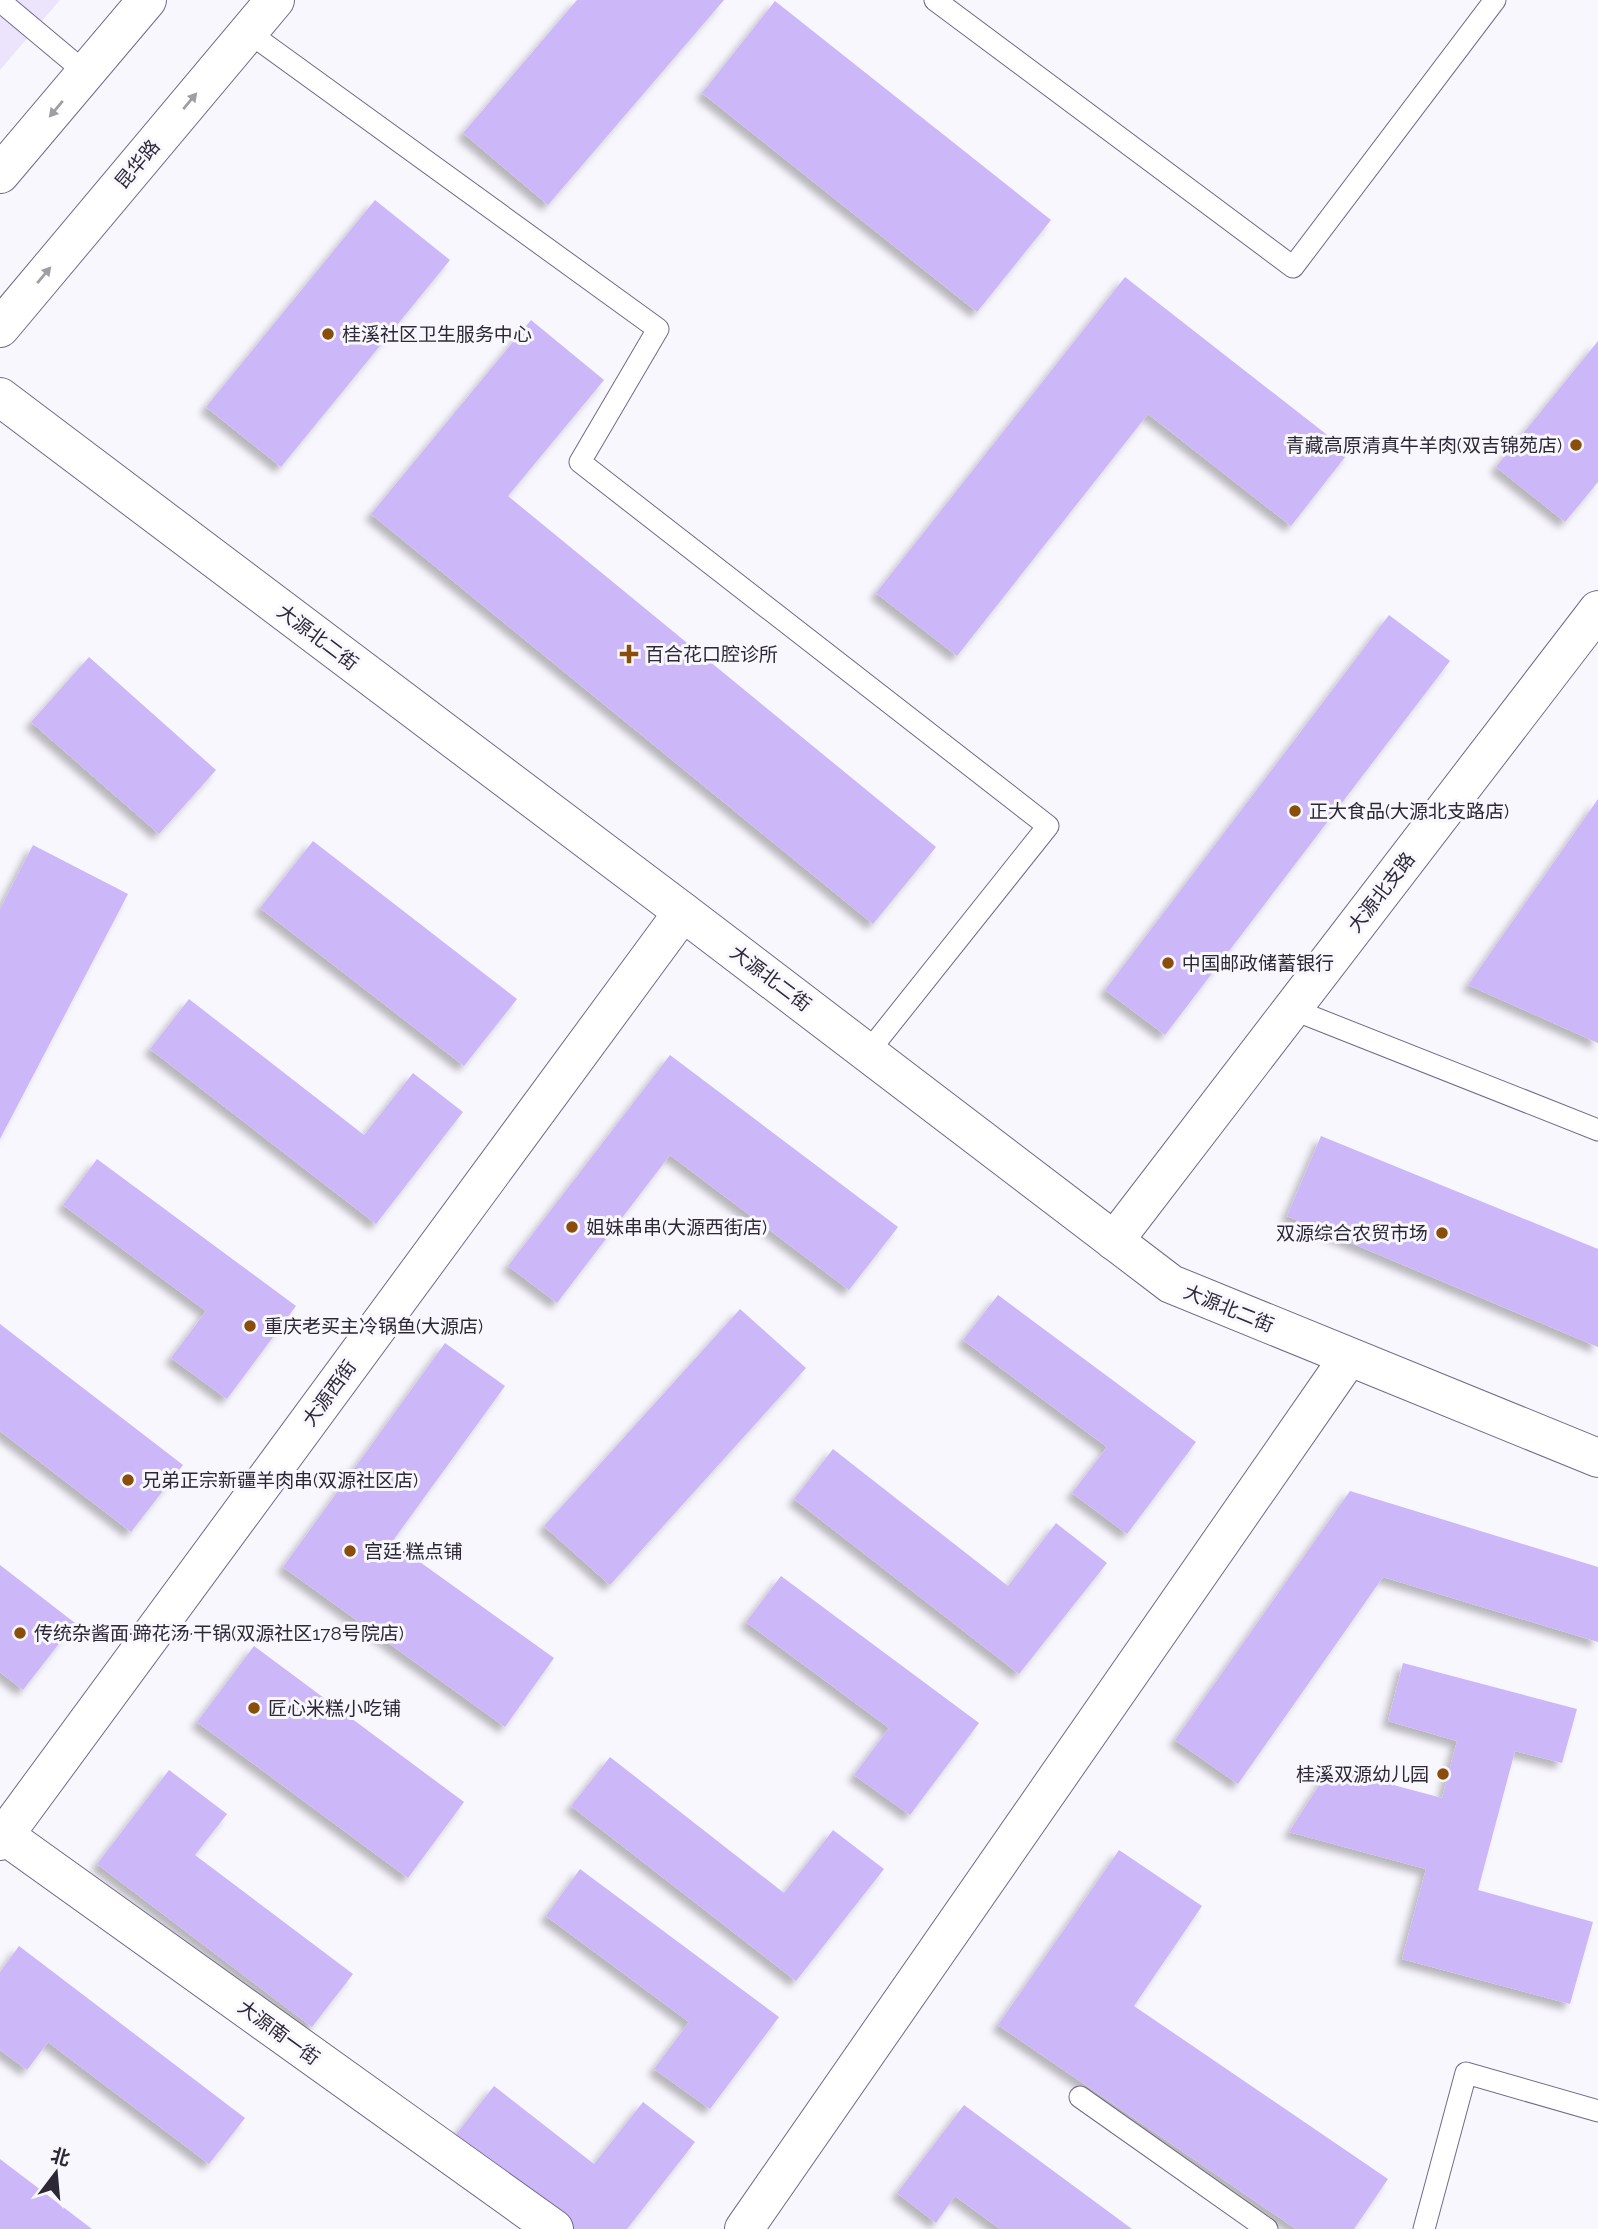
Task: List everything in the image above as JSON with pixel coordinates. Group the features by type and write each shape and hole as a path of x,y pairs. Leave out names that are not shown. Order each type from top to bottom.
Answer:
{"street":[{"path":"0,174 147,0"},
{"name":"昆华路","path":"0,328 275,0"},
{"name":"大源北二街","path":"0,397 1171,1284 1598,1458"},
{"name":"大源北支路","path":"1114,1241 1598,610"},
{"name":"大源西街","path":"2,1838 683,912"},
{"path":"744,2229 1349,1357"},
{"name":"大源南一街","path":"2,1838 554,2229"}],"lane":[{"path":"935,0 1293,267 1495,0"},
{"path":"0,1 86,73"},
{"path":"248,32 658,329 580,462 1048,826 868,1052"},
{"path":"1292,1009 1598,1129"},
{"path":"1424,2229 1466,2073 1598,2111"},
{"path":"1080,2097 1267,2229"}],"shaded area":[{"path":"0,0 60,0 0,70"}],"building":[{"path":"577,0 724,0 548,205 463,133"},
{"path":"775,1 1051,220 977,312 702,93"},
{"name":"桂溪社区卫生服务中心","path":"375,200 450,260 281,467 206,407"},
{"path":"1125,277 1349,452 1291,526 1148,414 957,656 876,593"},
{"path":"531,320 604,380 508,496 936,847 873,924 371,514"},
{"path":"1598,341 1598,482 1565,522 1496,467"},
{"path":"1389,615 1450,661 1165,1035 1105,990"},
{"path":"89,657 216,770 159,834 31,722"},
{"path":"1598,799 1598,1043 1468,985"},
{"path":"313,841 517,999 464,1066 260,908"},
{"path":"33,845 128,894 0,1139 0,909"},
{"path":"189,999 364,1135 413,1073 463,1112 376,1224 150,1049"},
{"path":"670,1055 898,1227 849,1290 670,1155 557,1303 508,1266"},
{"name":"双源综合农贸市场","path":"1321,1136 1598,1249 1598,1347 1287,1216"},
{"path":"97,1159 296,1306 227,1399 171,1358 206,1311 63,1205"},
{"path":"998,1295 1196,1442 1127,1534 1072,1493 1107,1447 963,1340"},
{"path":"740,1309 806,1368 610,1585 544,1526"},
{"path":"0,1324 183,1465 131,1532 0,1431"},
{"path":"445,1343 505,1386 392,1542 554,1658 505,1727 283,1567"},
{"path":"833,1449 1008,1586 1056,1523 1107,1563 1019,1674 794,1499"},
{"path":"1350,1491 1598,1567 1598,1642 1383,1577 1238,1784 1175,1740"},
{"path":"0,1565 75,1623 23,1690 0,1672"},
{"path":"781,1576 979,1723 910,1815 854,1775 889,1728 746,1622"},
{"path":"254,1646 464,1802 408,1878 197,1722"},
{"path":"1403,1663 1577,1709 1562,1763 1515,1751 1478,1890 1593,1922 1570,2004 1402,1959 1426,1869 1289,1832 1330,1768 1442,1798 1457,1741 1388,1721"},
{"path":"610,1757 784,1893 833,1830 884,1869 796,1981 571,1806"},
{"path":"169,1770 227,1814 195,1855 353,1974 312,2027 97,1864"},
{"path":"1119,1850 1202,1906 1134,2006 1388,2179 1354,2229 1296,2229 998,2025"},
{"path":"580,1869 779,2017 710,2109 654,2069 689,2022 546,1916"},
{"path":"19,1946 245,2118 209,2164 48,2042 27,2070 0,2050 0,1972"},
{"path":"494,2086 594,2164 643,2102 695,2142 627,2229 572,2229 454,2137"},
{"path":"964,2105 1132,2229 1000,2229 955,2196 936,2223 897,2193"},
{"path":"0,2159 92,2229 0,2229"}],"place":[{"name":"桂溪社区卫生服务中心","path":"328,334"},
{"name":"青藏高原清真牛羊肉(双吉锦苑店)","path":"1576,445"},
{"name":"百合花口腔诊所","path":"629,654"},
{"name":"正大食品(大源北支路店)","path":"1295,811"},
{"name":"中国邮政储蓄银行","path":"1168,963"},
{"name":"姐妹串串(大源西街店)","path":"572,1227"},
{"name":"双源综合农贸市场","path":"1442,1233"},
{"name":"重庆老买主冷锅鱼(大源店)","path":"250,1326"},
{"name":"兄弟正宗新疆羊肉串(双源社区店)","path":"128,1480"},
{"name":"宫廷·糕点铺","path":"350,1551"},
{"name":"传统杂酱面·蹄花汤·干锅(双源社区178号院店)","path":"20,1633"},
{"name":"匠心米糕小吃铺","path":"254,1708"},
{"name":"桂溪双源幼儿园","path":"1443,1774"}]}
